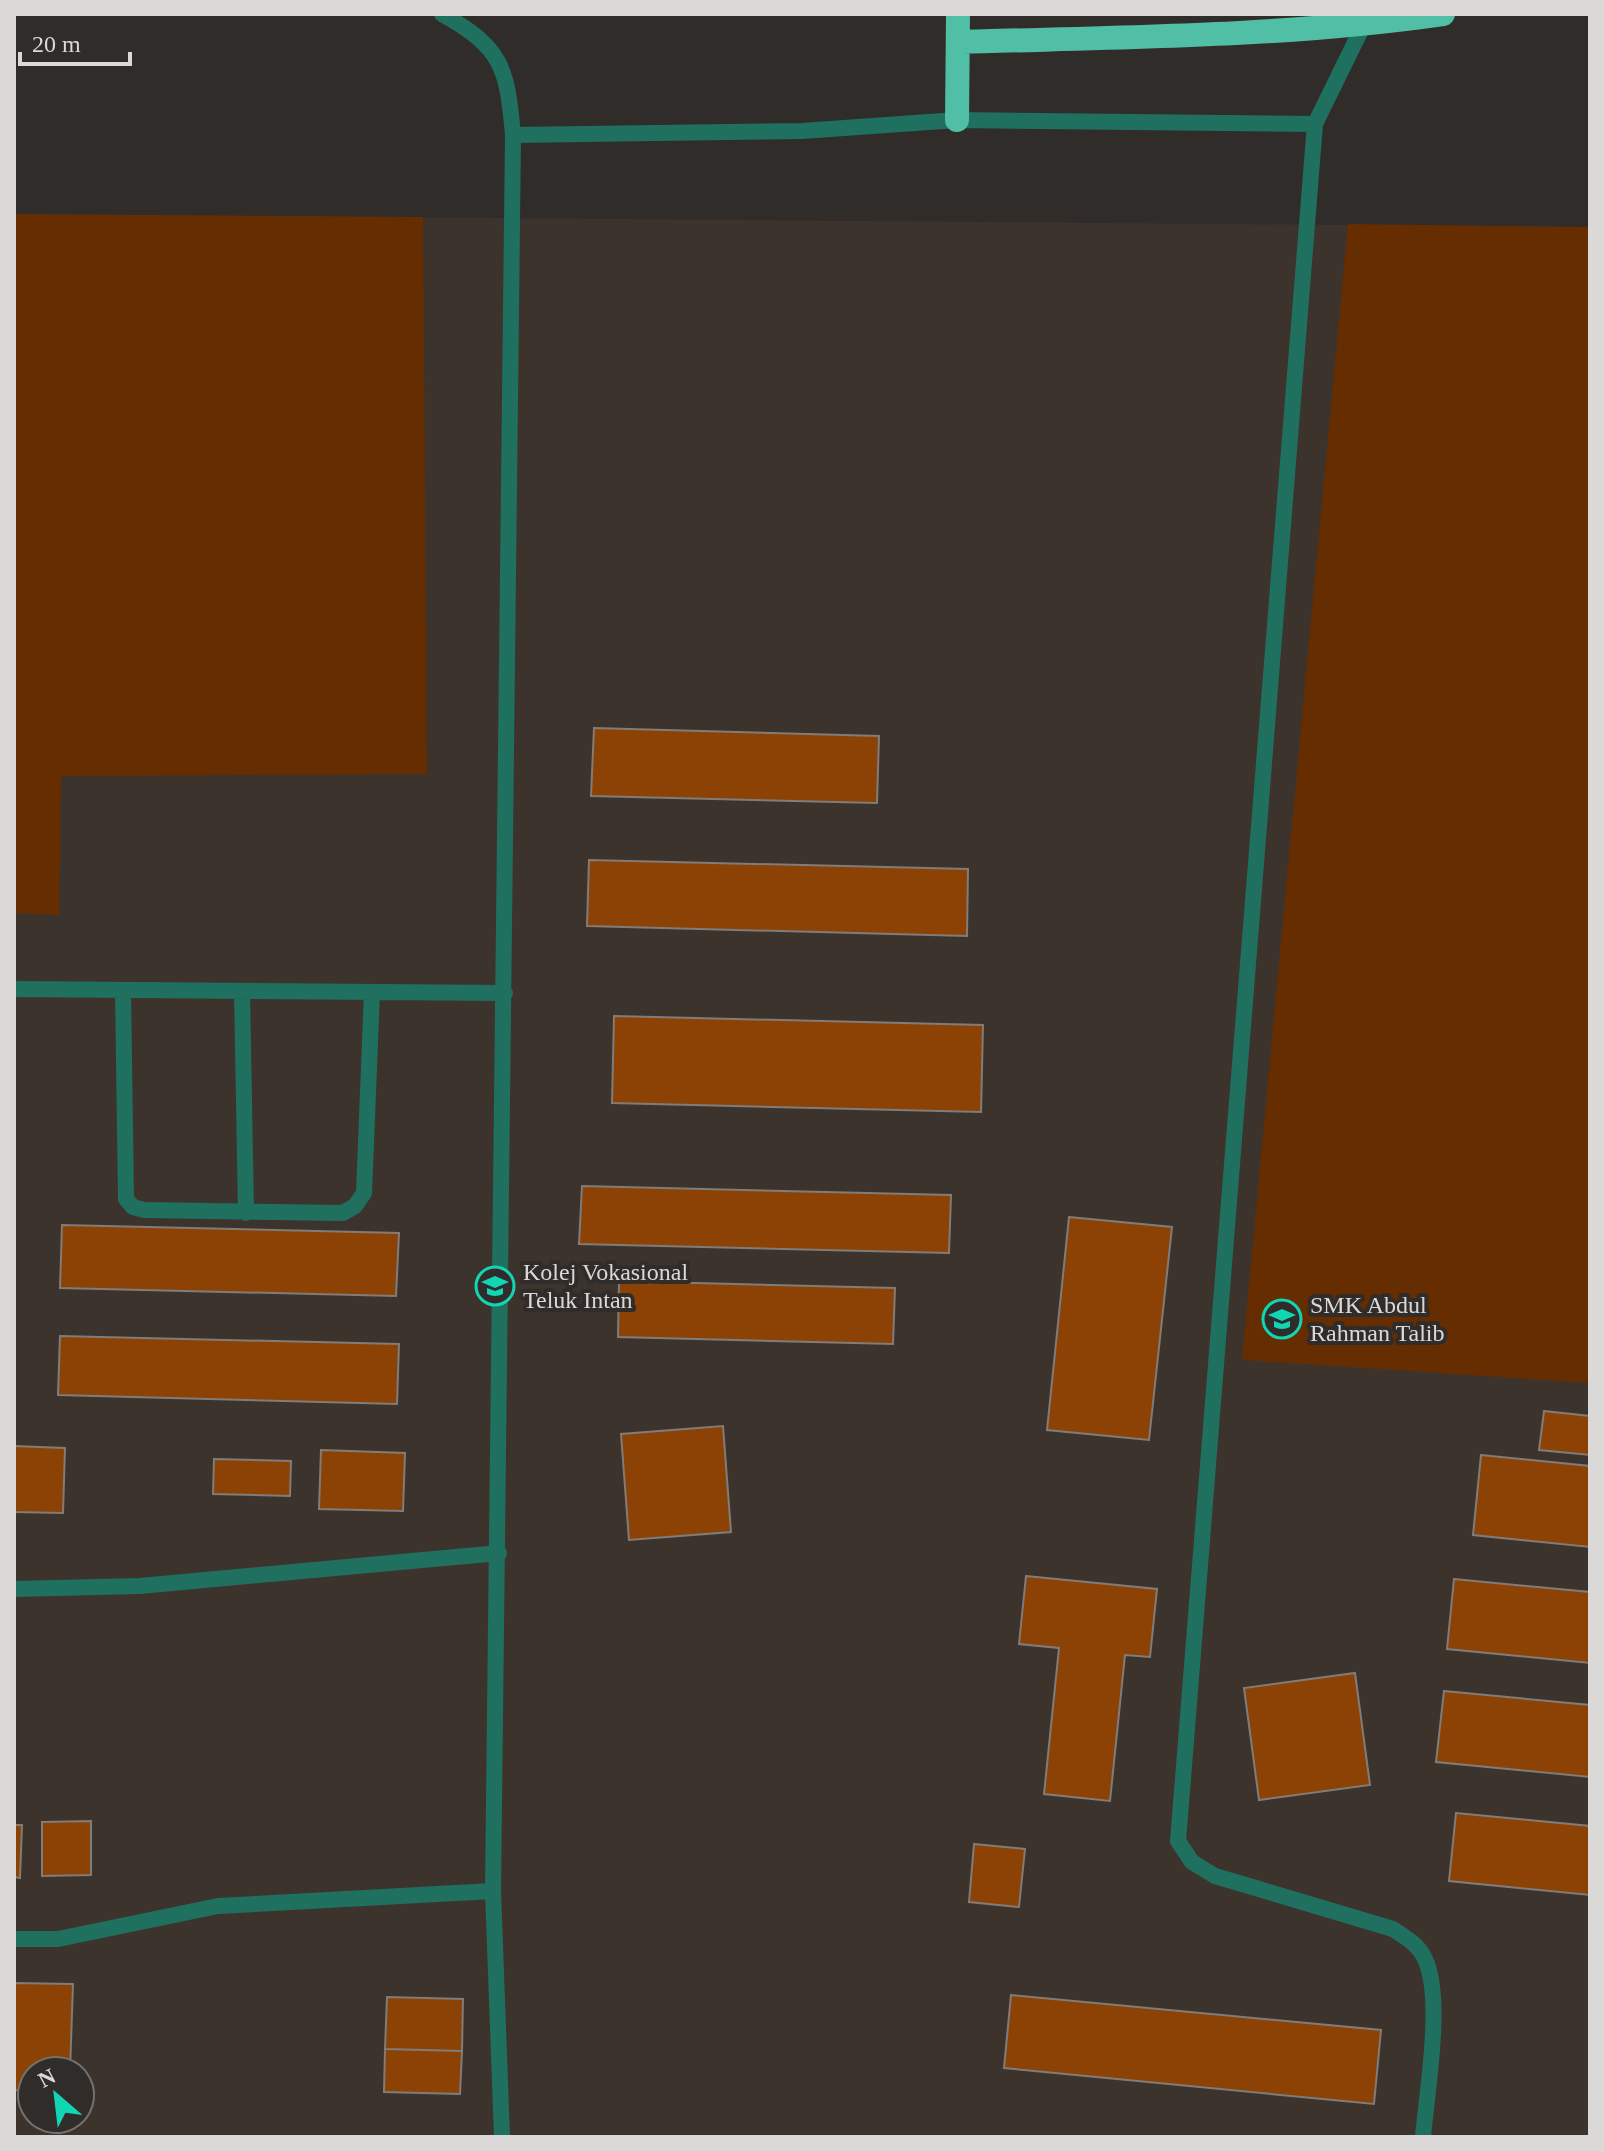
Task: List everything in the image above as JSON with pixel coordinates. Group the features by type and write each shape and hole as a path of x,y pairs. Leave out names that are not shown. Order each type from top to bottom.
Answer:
{"highway":[{"path":"957,120 958,14"},
{"path":"958,42 1301,31 1363,26 1443,14"}],"lane":[{"path":"442,14 473,32 495,55 509,90 513,135 493,1891 502,2137"},
{"path":"1363,26 1315,124 1178,1841 1192,1862 1215,1876 1393,1929 1416,1944 1427,1963 1434,2001 1423,2137"},
{"path":"513,135 802,131 957,120 1315,124"},
{"path":"14,989 505,993"},
{"path":"123,990 126,1199 133,1207 144,1210 246,1213 343,1213 355,1206 364,1193 372,992"},
{"path":"242,991 246,1213"},
{"path":"14,1589 140,1586 499,1553"},
{"path":"14,1939 58,1939 218,1906 493,1891"}],"shaded area":[{"path":"14,214 1590,227 1590,2137 14,2137"},
{"path":"14,214 423,217 427,774 61,776 59,915 14,913"},
{"path":"1348,224 1590,227 1590,1383 1242,1360"}],"building":[{"path":"594,728 879,736 877,803 591,796"},
{"path":"589,860 968,869 967,936 587,926"},
{"path":"614,1016 983,1025 981,1112 612,1103"},
{"path":"582,1186 951,1195 949,1253 579,1244"},
{"path":"1069,1217 1172,1227 1149,1440 1047,1430"},
{"path":"62,1225 399,1233 396,1296 60,1288"},
{"path":"619,1281 895,1288 893,1344 618,1337"},
{"path":"60,1336 399,1344 397,1404 58,1395"},
{"path":"1544,1411 1590,1416 1590,1455 1539,1450"},
{"path":"723,1426 731,1532 629,1540 621,1434"},
{"path":"14,1446 65,1448 63,1513 14,1512"},
{"path":"321,1450 405,1453 403,1511 319,1509"},
{"path":"1481,1455 1590,1466 1590,1547 1473,1535"},
{"path":"214,1459 291,1461 290,1496 213,1494"},
{"path":"1026,1576 1157,1589 1150,1657 1125,1655 1110,1801 1044,1794 1059,1648 1019,1644"},
{"path":"1454,1579 1590,1592 1590,1663 1447,1649"},
{"path":"1355,1673 1370,1785 1259,1800 1244,1688"},
{"path":"1444,1691 1590,1705 1590,1777 1436,1762"},
{"path":"1456,1813 1590,1826 1590,1895 1449,1881"},
{"path":"91,1821 91,1875 42,1876 42,1822"},
{"path":"14,1825 22,1825 20,1878 14,1877"},
{"path":"974,1844 1025,1849 1019,1907 969,1902"},
{"path":"14,1983 73,1984 71,2055 16,2055 14,2090"},
{"path":"1011,1995 1381,2030 1374,2104 1004,2068"},
{"path":"387,1997 463,1999 462,2051 385,2049"},
{"path":"385,2049 462,2051 460,2094 384,2092"}],"place":[{"name":"Kolej Vokasional Teluk Intan","path":"495,1286"},
{"name":"SMK Abdul Rahman Talib","path":"1282,1319"}]}
